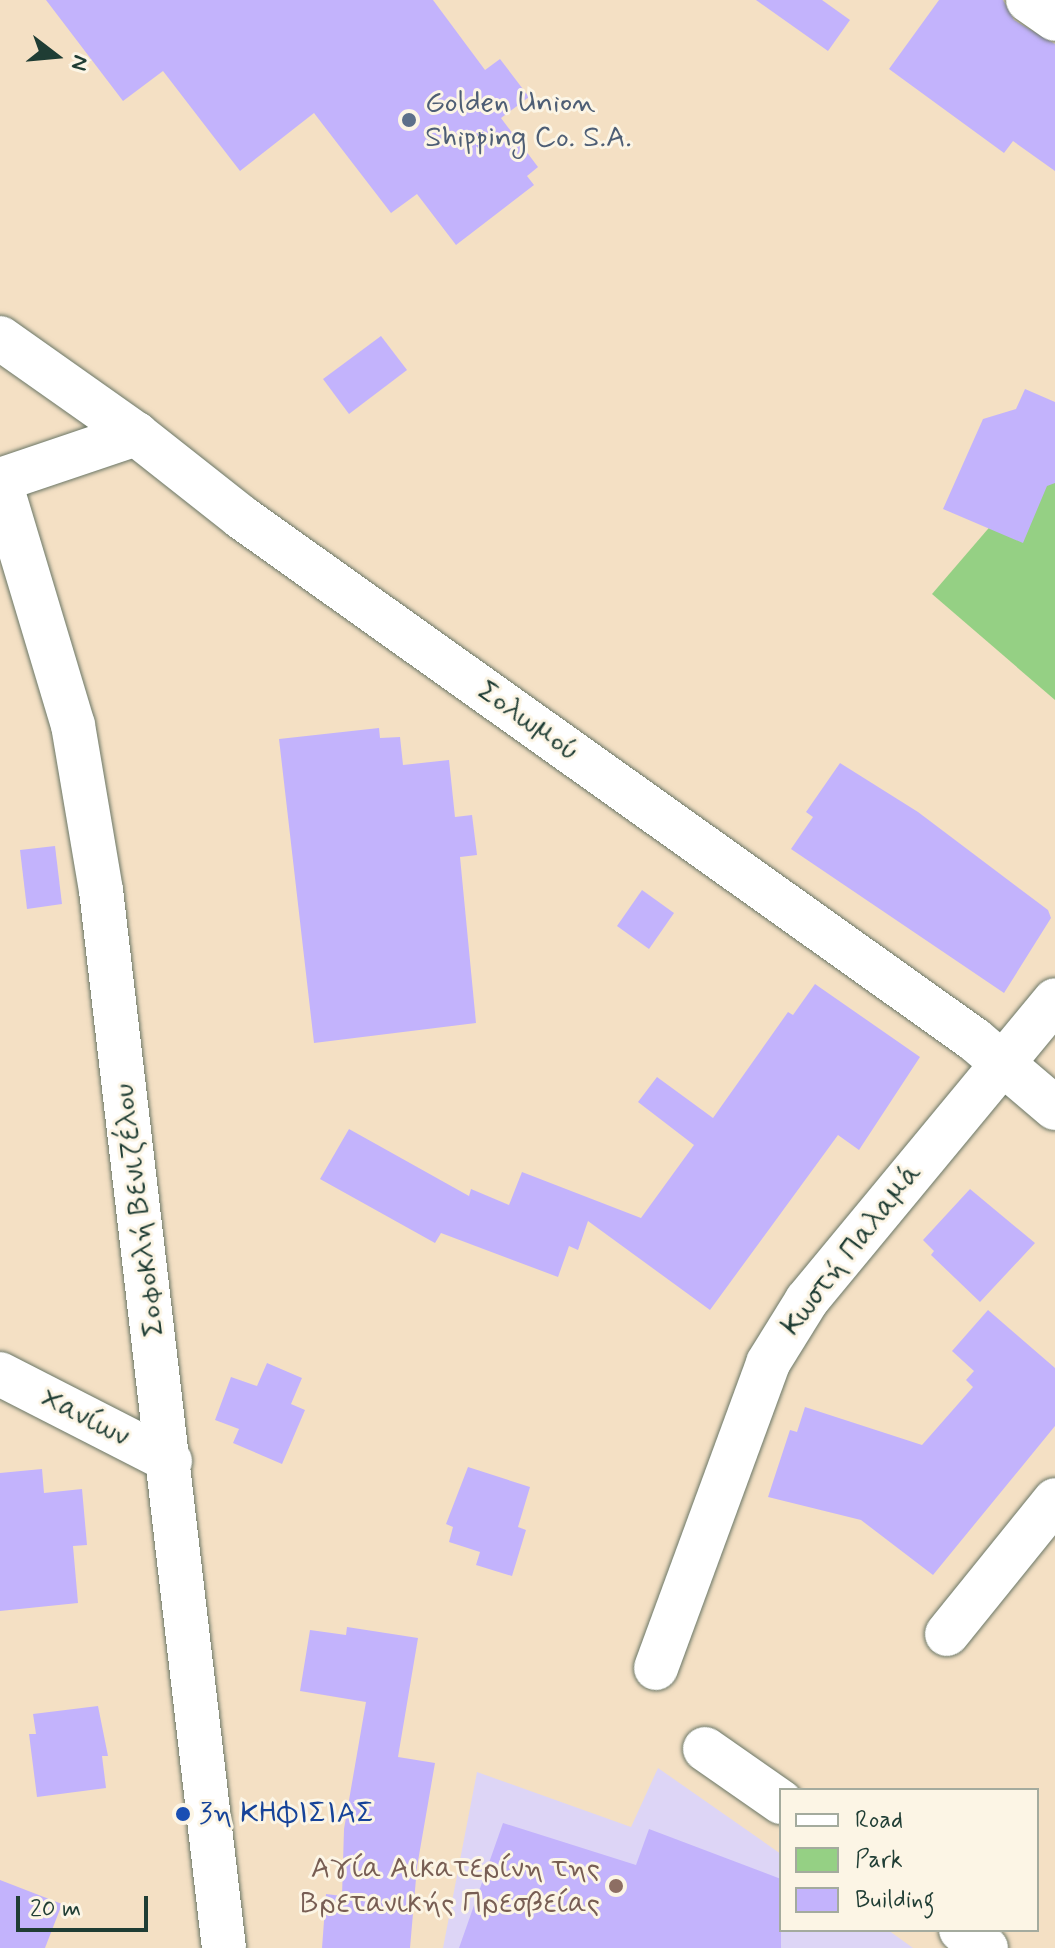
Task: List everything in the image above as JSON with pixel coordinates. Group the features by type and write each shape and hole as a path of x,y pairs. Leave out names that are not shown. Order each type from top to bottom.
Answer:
{"street":[{"path":"1028,0 1055,19"},
{"name":"Σολωμού","path":"0,338 136,434 241,517 1003,1061 1055,1108"},
{"path":"0,481 136,434"},
{"name":"Σοφοκλή Βενιζέλου","path":"0,481 55,654 86,793 170,1461 224,1948"},
{"name":"Κωστή Παλαμά","path":"656,1668 768,1363 807,1300 1055,1000"},
{"name":"Χανίων","path":"0,1374 170,1461"},
{"path":"947,1634 1055,1500"},
{"path":"705,1749 779,1801"},
{"path":"964,1932 986,1948"}],"shaded area":[{"name":"Αγία Αικατερίνη της Βρετανικής Πρεσβείας","path":"658,1768 779,1853 779,1932 891,1932 913,1948 443,1948 477,1772 631,1827"}],"green space":[{"path":"1055,451 1055,700 932,594"}],"building":[{"name":"Golden Union Shipping Co. S.A.","path":"46,0 433,0 485,70 500,59 529,97 501,118 538,167 527,176 534,185 456,245 417,194 391,213 314,113 240,171 163,71 123,101"},
{"path":"756,0 822,0 850,20 828,51"},
{"path":"939,0 1003,0 1014,20 1055,44 1055,171 1013,141 1004,153 889,69"},
{"path":"381,336 407,370 349,414 323,379"},
{"path":"1025,389 1055,402 1055,483 1047,486 1023,543 943,509 983,419 1016,409"},
{"path":"379,728 380,738 400,737 403,765 449,760 455,817 472,815 477,855 460,857 476,1023 314,1043 279,739"},
{"path":"840,763 918,812 1048,910 1051,918 1004,993 791,849 813,817 806,812"},
{"path":"55,846 62,904 27,909 20,850"},
{"path":"642,890 674,913 649,949 617,926"},
{"path":"815,984 920,1057 859,1150 838,1135 710,1310 588,1221 578,1250 569,1246 558,1277 441,1233 435,1243 320,1179 349,1129 469,1196 471,1189 509,1205 522,1172 641,1218 694,1145 638,1102 657,1077 713,1118 788,1012 793,1015"},
{"path":"970,1189 1035,1243 980,1302 931,1255 934,1251 923,1240"},
{"path":"988,1310 1055,1368 1055,1426 933,1575 861,1520 768,1497 790,1430 797,1432 805,1407 922,1445 973,1387 966,1380 974,1371 952,1351"},
{"path":"267,1363 302,1378 291,1404 305,1410 282,1464 233,1443 239,1429 215,1420 231,1377 257,1386"},
{"path":"468,1467 530,1487 518,1527 526,1530 512,1576 476,1565 480,1552 449,1542 453,1527 446,1524"},
{"path":"42,1469 44,1493 82,1489 87,1545 73,1546 78,1603 0,1611 0,1473"},
{"path":"347,1627 418,1638 398,1757 435,1763 417,1867 410,1948 322,1948 326,1894 342,1896 344,1829 366,1702 300,1691 310,1630 346,1635"},
{"path":"98,1706 108,1756 102,1756 106,1788 37,1797 29,1734 36,1734 33,1714"},
{"name":"Αγία Αικατερίνη της Βρετανικής Πρεσβείας","path":"503,1823 636,1865 649,1829 779,1878 781,1948 459,1948"},
{"path":"0,1880 62,1904 45,1948 0,1948"}],"place":[{"name":"Golden Union Shipping Co. S.A.","path":"409,120"},
{"name":"3η ΚΗΦΙΣΙΑΣ","path":"183,1814"},
{"name":"Αγία Αικατερίνη της Βρετανικής Πρεσβείας","path":"616,1886"}]}
